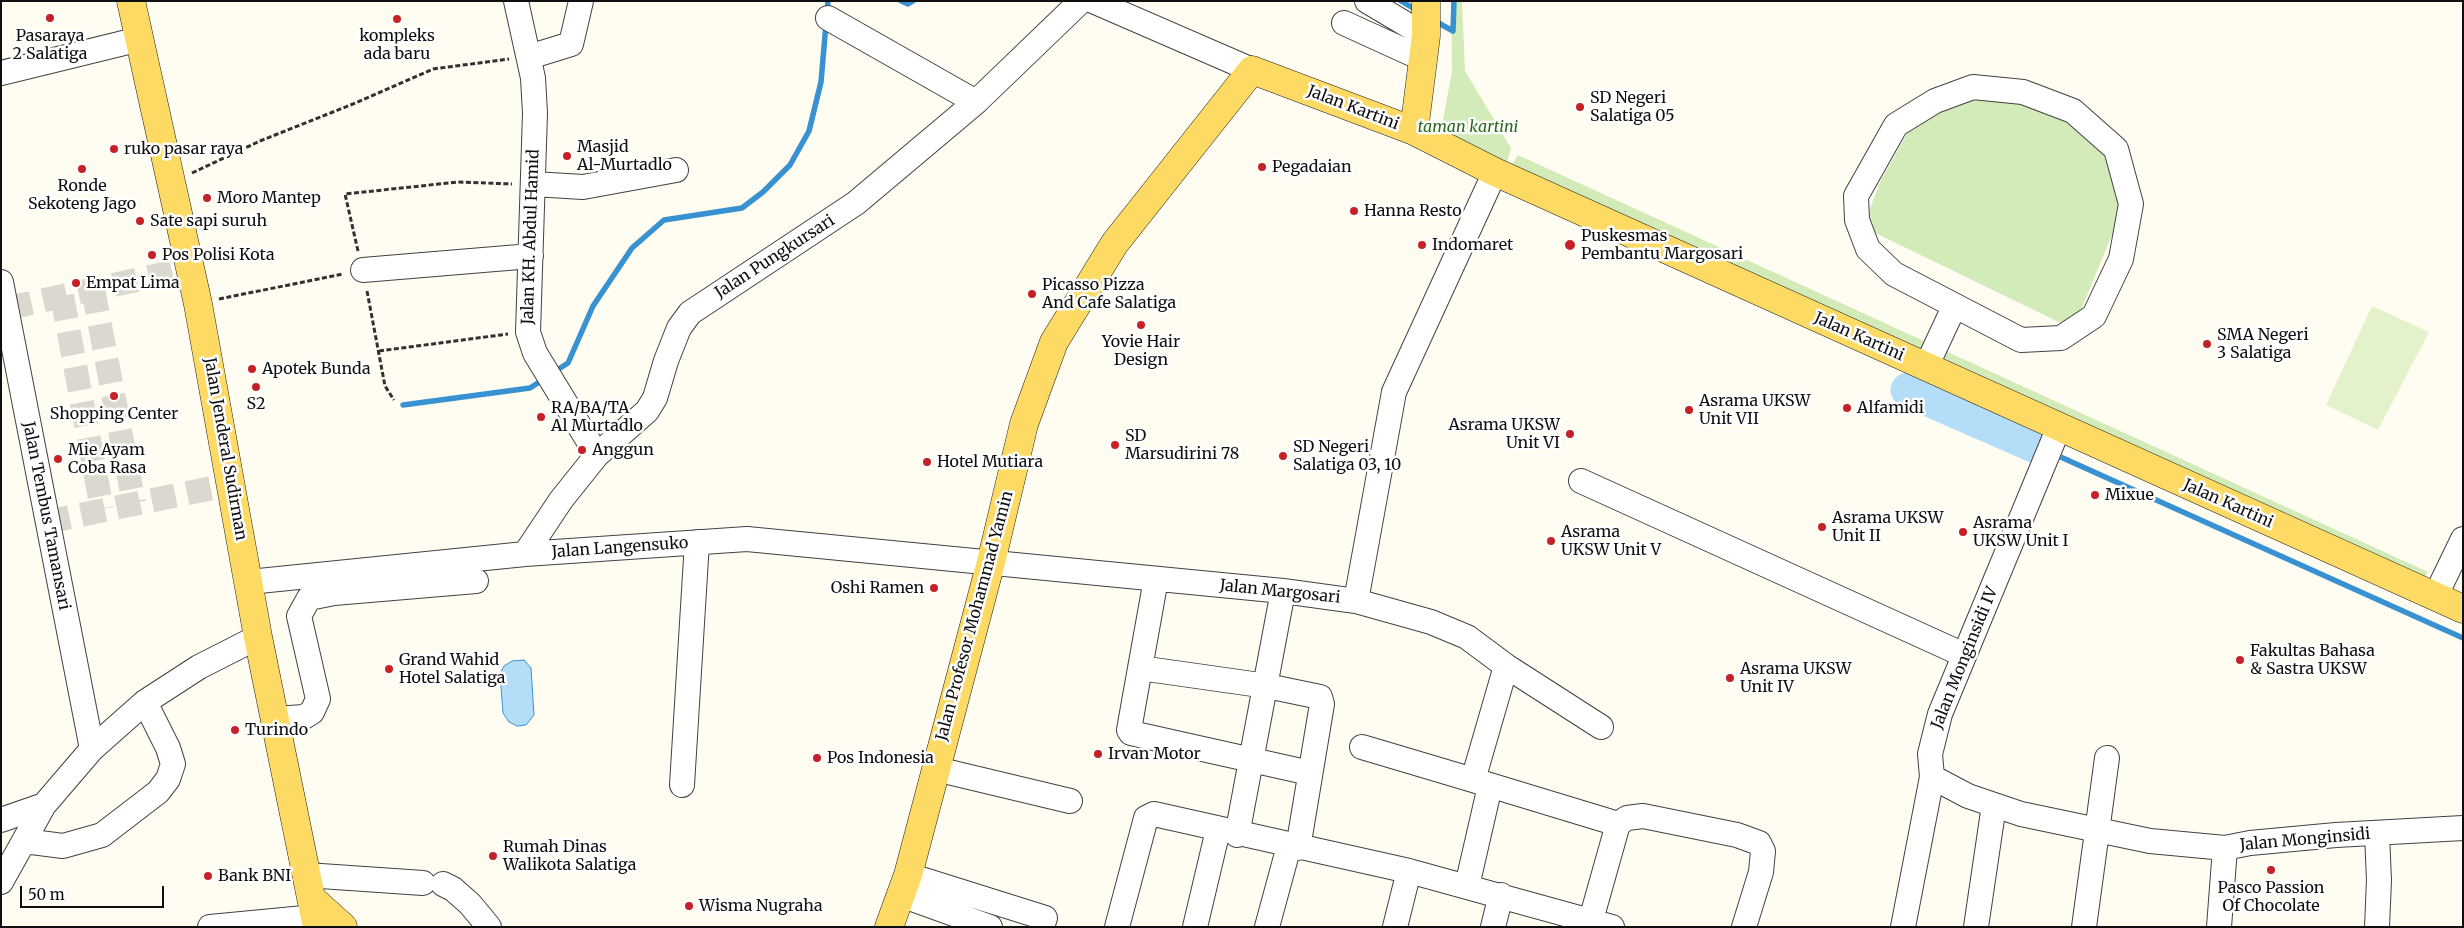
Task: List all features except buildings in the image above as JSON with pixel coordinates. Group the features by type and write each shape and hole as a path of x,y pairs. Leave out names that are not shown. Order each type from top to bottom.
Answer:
{"main road":[{"name":"Jalan Jenderal Sudirman","path":"131,1 198,304 258,637 313,904"},
{"path":"1414,131 1425,43 1426,1"},
{"name":"Jalan Kartini","path":"1252,70 1414,131 1495,172 2463,609"},
{"name":"Jalan Profesor Mohammad Yamin","path":"889,927 904,885 936,769 991,562 1024,424 1054,342 1115,243 1252,70"},
{"path":"313,904 342,927"}],"street":[{"name":"Jalan KH. Abdul Hamid","path":"516,1 533,78 535,113 528,332 540,361 597,456"},
{"path":"529,57 571,44 582,1"},
{"name":"Jalan Pungkursari","path":"525,554 561,500 597,456 647,411 651,405 680,328 690,313 856,204 976,102 1080,1"},
{"path":"1093,1 1252,70"},
{"path":"1367,1 1425,43"},
{"path":"828,18 976,102"},
{"path":"1344,23 1425,43"},
{"path":"1,73 140,39"},
{"path":"1973,87 2023,92 2073,111 2116,149 2131,204 2121,259 2094,316 2061,338 2021,340 1954,307 1894,274 1868,249 1857,220 1856,196 1896,125 1935,101 1973,87"},
{"path":"533,184 567,188 583,187 676,170"},
{"name":"Jalan Margosari","path":"991,562 1283,591 1356,601 1394,392 1495,172"},
{"path":"363,270 531,256"},
{"name":"Jalan Tembus Tamansari","path":"1,282 92,749"},
{"path":"1926,367 1954,307"},
{"name":"Jalan Monginsidi IV","path":"1903,927 1932,777 1930,754 1940,714 2059,428"},
{"path":"1581,481 1964,655"},
{"name":"Jalan Langensuko","path":"249,582 525,554 747,539 991,562"},
{"path":"682,785 697,542"},
{"path":"2436,597 2459,554"},
{"path":"1156,579 1130,728 1131,733 1252,761 1310,772"},
{"path":"275,719 304,717 312,712 318,699 299,616 309,598 334,593 476,581"},
{"path":"1195,927 1252,761 1283,591"},
{"path":"1356,601 1431,622 1467,637 1506,666 1600,727"},
{"path":"1,882 44,805 92,749 145,702 199,667 258,637"},
{"path":"1467,886 1482,783 1506,666"},
{"path":"1140,668 1266,686 1318,696 1322,699 1310,772 1294,847 1267,927"},
{"path":"24,841 63,846 102,835 158,792 168,779 173,764 168,748 145,702"},
{"path":"1362,747 1618,824"},
{"path":"2084,927 2107,758"},
{"path":"936,769 1070,801"},
{"path":"1932,777 1968,796 2021,814 2150,841 2225,848"},
{"path":"1,820 44,805"},
{"path":"1976,927 1994,805"},
{"path":"1117,927 1123,897 1148,816 1154,814 1294,847 1409,871 1501,895 1597,924 1618,824 1627,818 1643,816 1737,835 1759,843 1763,851 1761,872 1744,927"},
{"name":"Jalan Monginsidi","path":"2219,927 2225,848 2277,840 2463,828"},
{"path":"2377,834 2379,880 2377,927"},
{"path":"1395,927 1409,871"},
{"path":"210,927 313,904 433,883 453,889 470,904 489,927"},
{"path":"904,885 990,927"},
{"path":"904,885 1045,918 1042,927"},
{"path":"1493,927 1501,895"}],"path":[{"path":"172,183 260,141 353,104 433,68 529,57"},
{"path":"394,400 385,386 363,270 345,194 458,182 533,184"},
{"path":"198,304 363,270"},
{"path":"379,350 528,332"}],"green space":[{"name":"taman kartini","path":"1451,1 1462,1 1465,71 1511,148 1504,175 1439,142 1452,71"},
{"path":"1997,91 2077,120 2111,153 2124,206 2073,329 1863,227 1881,180 1913,123 1941,105"},
{"path":"1518,155 2428,572 2421,583 1508,171"},
{"path":"2372,306 2429,332 2378,430 2326,405"}],"water":[{"path":"524,660 531,668 534,715 526,725 517,726 509,722 503,713 500,674 504,666 512,661"}],"waterway":[{"path":"827,12 828,1"},
{"path":"901,1 908,4 913,1"},
{"path":"1401,1 1418,11"},
{"path":"1433,20 1453,31 1454,1"},
{"path":"554,372 568,363 593,306 632,248 664,220 742,208 763,192 790,165 809,131 821,82 826,24"},
{"path":"403,405 530,388 544,379"},
{"path":"1908,390 2045,450"},
{"path":"2054,454 2463,638"}],"tunnel":[{"path":"8,308 191,268"},
{"path":"93,289 134,503"},
{"path":"62,296 102,509"},
{"path":"46,522 232,484"}],"place":[{"name":"Pasaraya 2 Salatiga","path":"50,18"},
{"name":"kompleks ada baru","path":"397,19"},
{"name":"SD Negeri Salatiga 05","path":"1580,107"},
{"name":"ruko pasar raya","path":"114,149"},
{"name":"Masjid Al-Murtadlo","path":"567,156"},
{"name":"Pegadaian","path":"1262,167"},
{"name":"Ronde Sekoteng Jago","path":"82,169"},
{"name":"Moro Mantep","path":"207,198"},
{"name":"Hanna Resto","path":"1354,211"},
{"name":"Sate sapi suruh","path":"140,221"},
{"name":"Indomaret","path":"1422,245"},
{"name":"Puskesmas Pembantu Margosari","path":"1570,245"},
{"name":"Pos Polisi Kota","path":"152,255"},
{"name":"Empat Lima","path":"76,283"},
{"name":"Picasso Pizza And Cafe Salatiga","path":"1032,294"},
{"name":"Yovie Hair Design","path":"1141,325"},
{"name":"SMA Negeri 3 Salatiga","path":"2207,344"},
{"name":"Apotek Bunda","path":"252,369"},
{"name":"S2","path":"256,387"},
{"name":"Shopping Center","path":"114,396"},
{"name":"Alfamidi","path":"1847,408"},
{"name":"Asrama UKSW Unit VII","path":"1689,410"},
{"name":"RA/BA/TA Al Murtadlo","path":"541,417"},
{"name":"Asrama UKSW Unit VI","path":"1570,434"},
{"name":"SD Marsudirini 78","path":"1115,445"},
{"name":"Anggun","path":"582,450"},
{"name":"SD Negeri Salatiga 03, 10","path":"1283,456"},
{"name":"Mie Ayam Coba Rasa","path":"58,459"},
{"name":"Hotel Mutiara","path":"927,462"},
{"name":"Mixue","path":"2095,495"},
{"name":"Asrama UKSW Unit II","path":"1822,527"},
{"name":"Asrama UKSW Unit I","path":"1963,532"},
{"name":"Asrama UKSW Unit V","path":"1551,541"},
{"name":"Oshi Ramen","path":"934,588"},
{"name":"Fakultas Bahasa & Sastra UKSW","path":"2240,660"},
{"name":"Grand Wahid Hotel Salatiga","path":"389,669"},
{"name":"Asrama UKSW Unit IV","path":"1730,678"},
{"name":"Turindo","path":"235,730"},
{"name":"Irvan Motor","path":"1098,754"},
{"name":"Pos Indonesia","path":"817,758"},
{"name":"Rumah Dinas Walikota Salatiga","path":"493,856"},
{"name":"Pasco Passion Of Chocolate","path":"2271,870"},
{"name":"Bank BNI","path":"208,876"},
{"name":"Wisma Nugraha","path":"689,906"}]}
